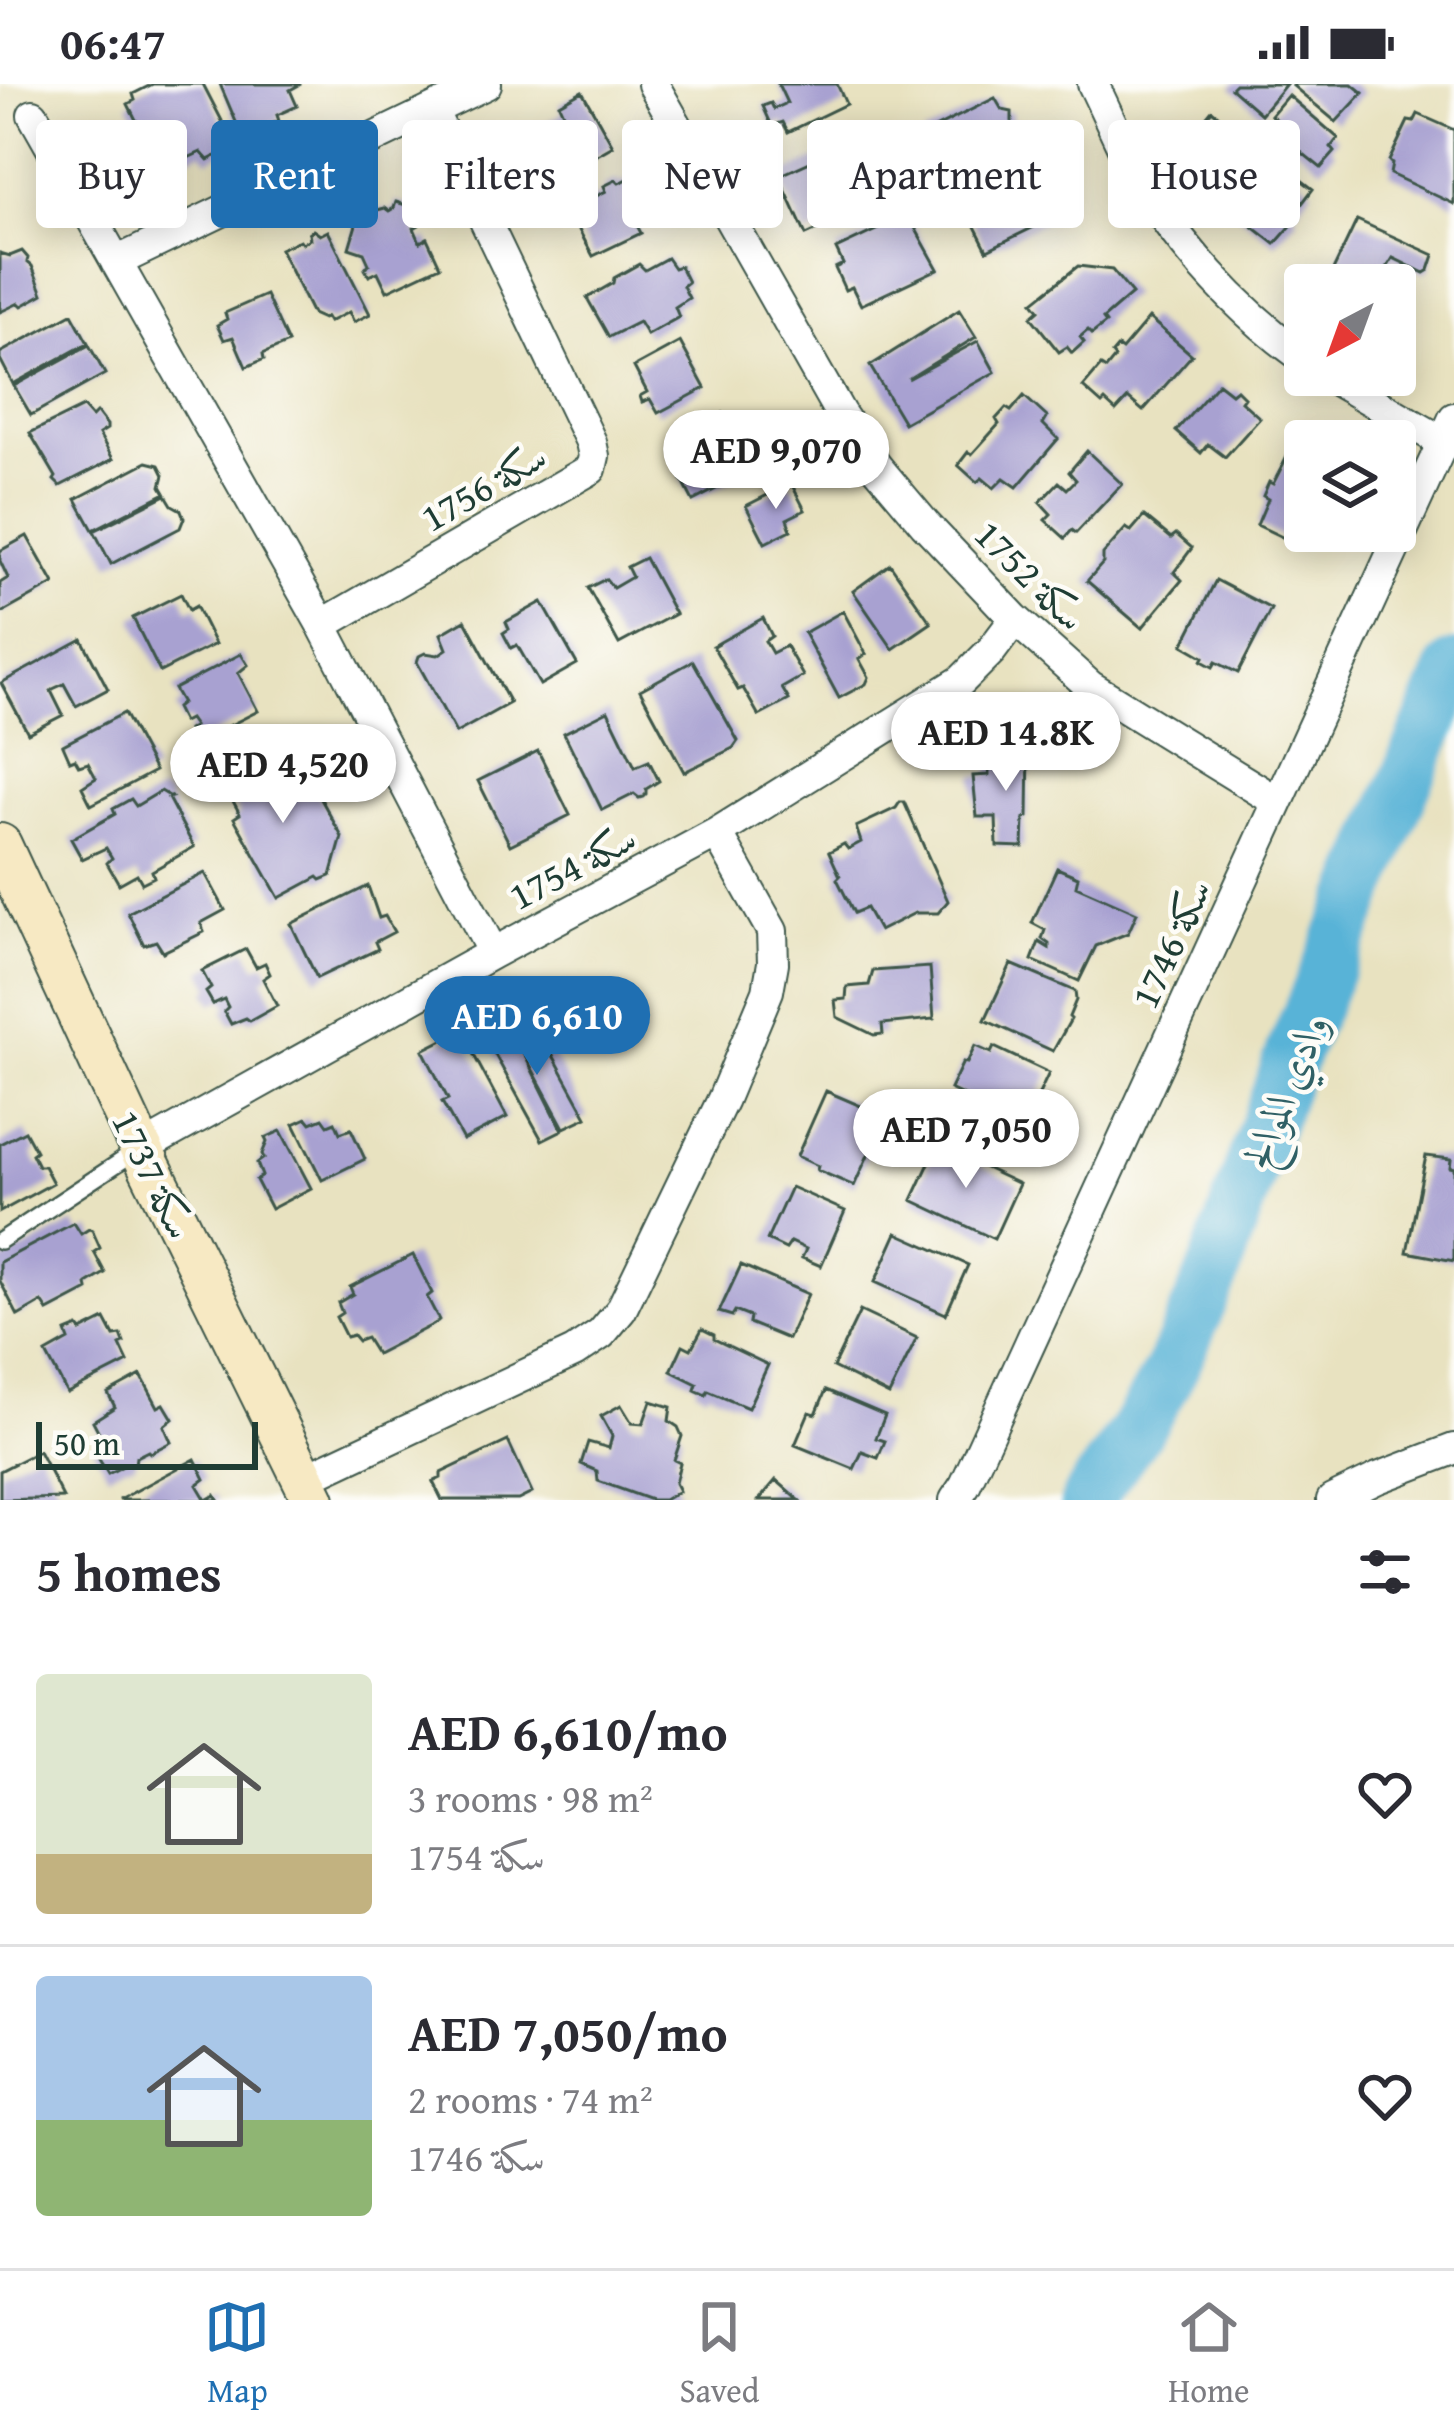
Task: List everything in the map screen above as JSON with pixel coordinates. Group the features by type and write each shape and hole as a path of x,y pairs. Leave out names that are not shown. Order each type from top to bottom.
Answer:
{"street":[{"path":"116,262 486,84"},
{"name":"سكة 1752","path":"653,84 840,413 925,524 1015,619 1090,686 1278,802"},
{"path":"1105,88 1149,196 1189,250 1284,344"},
{"name":"سكة 1756","path":"322,626 591,469 594,456 432,110"},
{"path":"33,116 322,626 493,953"},
{"path":"1374,396 1449,430"},
{"name":"سكة 1746","path":"955,1500 1449,430"},
{"name":"سكة 1754","path":"141,1149 717,833 961,681 1015,619"},
{"path":"309,1490 574,1352 601,1334 621,1310 723,1100 768,991 772,931 717,833"},
{"name":"سكة 1737","path":"0,845 141,1149 309,1490"},
{"path":"1332,1500 1454,1449"}],"lane":[{"path":"0,1240 141,1149"}],"building":[{"path":"153,84 203,84 222,120 211,120 211,158 201,152 187,158 187,120 136,120 128,104 135,100 133,94"},
{"path":"220,84 301,84 290,90 297,106 277,115 279,120 235,120"},
{"path":"778,84 837,84 846,104 788,132 783,120 769,120 763,106 771,103 774,109 787,103"},
{"path":"1235,84 1286,84 1261,114 1231,88"},
{"path":"1295,84 1352,84 1363,93 1336,122"},
{"path":"582,91 613,146 598,155 598,120 551,120 563,113 559,104"},
{"path":"1288,95 1338,138 1331,147 1335,152 1321,168 1300,151 1300,120 1277,120 1271,115"},
{"path":"995,98 1002,110 1012,112 1012,120 951,120"},
{"path":"1212,110 1224,120 1204,120"},
{"path":"1418,114 1454,130 1454,204 1390,174 1389,161 1408,121 1414,122"},
{"path":"807,163 807,228 821,228 806,235 783,185 783,174"},
{"path":"1300,179 1313,189 1300,206"},
{"path":"619,183 622,228 638,228 641,233 593,256 578,228 598,228 598,195 606,191 604,186"},
{"path":"396,202 402,204 402,228 414,228 420,242 427,238 440,266 387,291 378,272 369,276 364,253 349,248 355,228 378,228 378,210 394,208"},
{"path":"1357,220 1434,255 1424,273 1416,264 1393,258 1389,264 1336,264"},
{"path":"880,228 915,228 938,269 861,305 852,287 845,290 835,268 843,264 836,249"},
{"path":"976,228 1032,228 987,250"},
{"path":"1254,228 1289,228 1275,244"},
{"path":"313,230 320,235 328,231 370,314 354,322 349,312 329,322 312,314 280,249 310,239"},
{"path":"22,251 43,294 0,312 0,253 10,256"},
{"path":"667,258 674,268 680,266 688,282 683,286 689,298 675,307 679,317 647,335 639,322 609,337 587,298 639,264 645,270"},
{"path":"1078,266 1112,270 1132,294 1103,319 1106,323 1080,337 1084,342 1072,353 1067,347 1059,352 1031,317 1039,310 1033,302"},
{"path":"266,295 288,343 246,367 233,337 224,340 217,325 227,319 225,313"},
{"path":"959,310 976,337 908,379 978,341 995,372 904,423 870,366"},
{"path":"72,314 88,343 13,384 0,353"},
{"path":"1149,318 1192,355 1143,411 1128,398 1116,411 1083,387 1101,366 1106,369 1115,358 1112,354 1118,347 1122,350"},
{"path":"680,342 705,388 658,413 650,399 642,402 640,396 647,392 634,367"},
{"path":"89,345 105,374 31,415 14,386"},
{"path":"1218,383 1231,393 1236,389 1244,397 1241,401 1260,418 1225,457 1208,444 1201,453 1176,431"},
{"path":"1024,396 1047,417 1043,424 1058,439 1017,487 1004,478 994,488 982,478 977,482 958,465 999,424 996,419 1006,408 1011,411"},
{"path":"83,407 92,417 97,412 107,425 99,434 113,459 60,486 30,433"},
{"path":"723,413 730,424 735,422 758,467 693,501 681,478 689,473 673,440"},
{"path":"1087,451 1122,484 1076,533 1072,530 1065,538 1045,520 1051,514 1040,502 1059,482 1067,489 1076,480 1069,472"},
{"path":"147,462 159,465 165,493 93,530 76,499"},
{"path":"1284,463 1284,538 1257,525 1268,499 1263,496 1269,482 1273,484"},
{"path":"791,483 805,510 787,519 791,530 765,543 746,506"},
{"path":"166,495 181,510 180,528 111,564 94,531"},
{"path":"1144,516 1192,548 1174,572 1182,580 1142,628 1087,581 1103,563 1103,554"},
{"path":"27,536 54,584 0,614 0,583 8,578 0,551"},
{"path":"645,558 675,614 619,644 588,588 606,579 613,588 632,577 627,567"},
{"path":"890,564 931,623 893,649 853,591"},
{"path":"1216,580 1271,609 1238,673 1216,662 1213,667 1183,645"},
{"path":"181,594 189,610 196,606 215,644 160,672 133,618"},
{"path":"542,602 577,664 540,685 517,645 511,648 503,633 509,629 506,622"},
{"path":"843,611 866,654 859,659 869,677 866,684 839,698 804,633"},
{"path":"763,618 772,636 765,641 772,653 786,646 803,676 782,688 789,700 759,716 713,646"},
{"path":"465,620 510,703 456,733 417,662 425,653 438,655 447,649 441,634"},
{"path":"82,639 108,689 76,706 64,684 53,689 63,715 28,733 1,683"},
{"path":"241,654 248,665 238,673 258,711 195,743 188,730 194,726 189,719 183,722 176,708 182,703 174,689"},
{"path":"693,661 738,741 684,772 640,690"},
{"path":"608,711 635,767 649,761 659,781 643,797 634,794 602,810 564,733"},
{"path":"124,713 155,771 91,805 82,787 96,778 88,763 79,766 75,759 70,761 63,745"},
{"path":"1008,742 1029,742 1023,847 997,846 996,817 977,817 973,776 989,775 989,768 1007,756"},
{"path":"538,751 570,815 510,845 478,781"},
{"path":"260,753 273,776 316,790 342,837 331,876 318,877 279,898 234,818 240,814 219,775"},
{"path":"161,791 171,797 194,847 152,871 154,877 142,883 137,874 119,884 107,863 112,858 106,848 82,859 71,839 115,814 113,809 131,799 136,806"},
{"path":"900,802 948,901 938,913 915,913 879,931 866,908 854,913 829,852 861,842 856,827"},
{"path":"1057,868 1078,877 1076,886 1137,913 1128,933 1096,946 1079,981 1032,960 1039,942 1049,948 1042,939 1045,930 1032,923"},
{"path":"205,873 225,910 201,923 204,932 163,952 156,941 144,945 128,913"},
{"path":"368,886 379,918 385,916 394,932 375,942 378,949 317,978 291,924"},
{"path":"246,949 256,967 265,963 270,974 263,979 277,1006 250,1021 231,1024 224,999 213,1004 206,992 211,988 202,971"},
{"path":"1011,964 1075,991 1071,1019 1053,1051 985,1020"},
{"path":"930,967 934,1019 882,1024 883,1034 874,1035 837,1017 835,1000 846,999 847,987 869,985 873,971"},
{"path":"525,1017 533,1030 537,1026 587,1117 564,1128 522,1050 562,1130 542,1140 494,1053 499,1047 493,1035"},
{"path":"461,1031 507,1117 463,1140 442,1102 448,1099 423,1050"},
{"path":"975,1046 991,1053 994,1047 1049,1073 1028,1117 991,1102 986,1112 950,1089"},
{"path":"826,1091 898,1122 892,1138 878,1133 854,1186 797,1156"},
{"path":"307,1118 311,1123 323,1118 328,1125 335,1122 340,1133 351,1129 365,1159 322,1180 294,1124"},
{"path":"25,1131 38,1166 44,1166 53,1183 0,1212 0,1144"},
{"path":"281,1131 311,1188 271,1209 256,1180 262,1176 257,1163 264,1158 265,1138"},
{"path":"938,1144 981,1159 979,1165 1019,1184 994,1239 912,1200"},
{"path":"1426,1156 1451,1159 1454,1168 1454,1261 1407,1252"},
{"path":"791,1187 845,1211 821,1266 802,1258 806,1249 791,1242 786,1249 767,1240"},
{"path":"74,1223 81,1234 92,1230 100,1248 94,1252 105,1273 87,1284 88,1290 48,1311 42,1302 18,1316 0,1281 0,1262"},
{"path":"897,1233 968,1265 946,1314 875,1282"},
{"path":"413,1255 432,1293 427,1297 438,1322 376,1354 366,1338 346,1337 336,1317 342,1313 338,1303 353,1294 350,1287"},
{"path":"741,1265 808,1294 788,1339 749,1323 750,1317 735,1311 732,1316 719,1312"},
{"path":"860,1311 917,1338 889,1395 833,1367"},
{"path":"105,1319 114,1336 121,1335 128,1362 67,1393 46,1353 69,1340 66,1332 78,1327 81,1331"},
{"path":"702,1329 768,1365 748,1408 695,1390 697,1384 671,1371 683,1345 691,1349"},
{"path":"141,1375 158,1407 164,1404 173,1419 164,1426 171,1442 108,1474 94,1451 104,1442 93,1421 115,1407 108,1393"},
{"path":"826,1390 885,1415 876,1438 885,1441 878,1458 862,1452 854,1469 795,1445 809,1412 816,1414"},
{"path":"651,1401 671,1407 669,1421 682,1436 674,1460 680,1463 675,1483 679,1491 664,1500 598,1481 597,1471 581,1464 588,1442 609,1448 612,1436 601,1416 621,1405 632,1423 643,1424"},
{"path":"508,1441 532,1493 518,1500 442,1500 433,1482 441,1473"},
{"path":"39,1451 63,1498 0,1500 0,1471"},
{"path":"195,1459 205,1479 197,1485 206,1500 119,1500"},
{"path":"776,1480 799,1500 759,1500"}],"waterway":[{"name":"وادي الموالح","path":"1087,1500 1138,1428 1171,1370 1213,1273 1293,1052 1454,667"}]}
